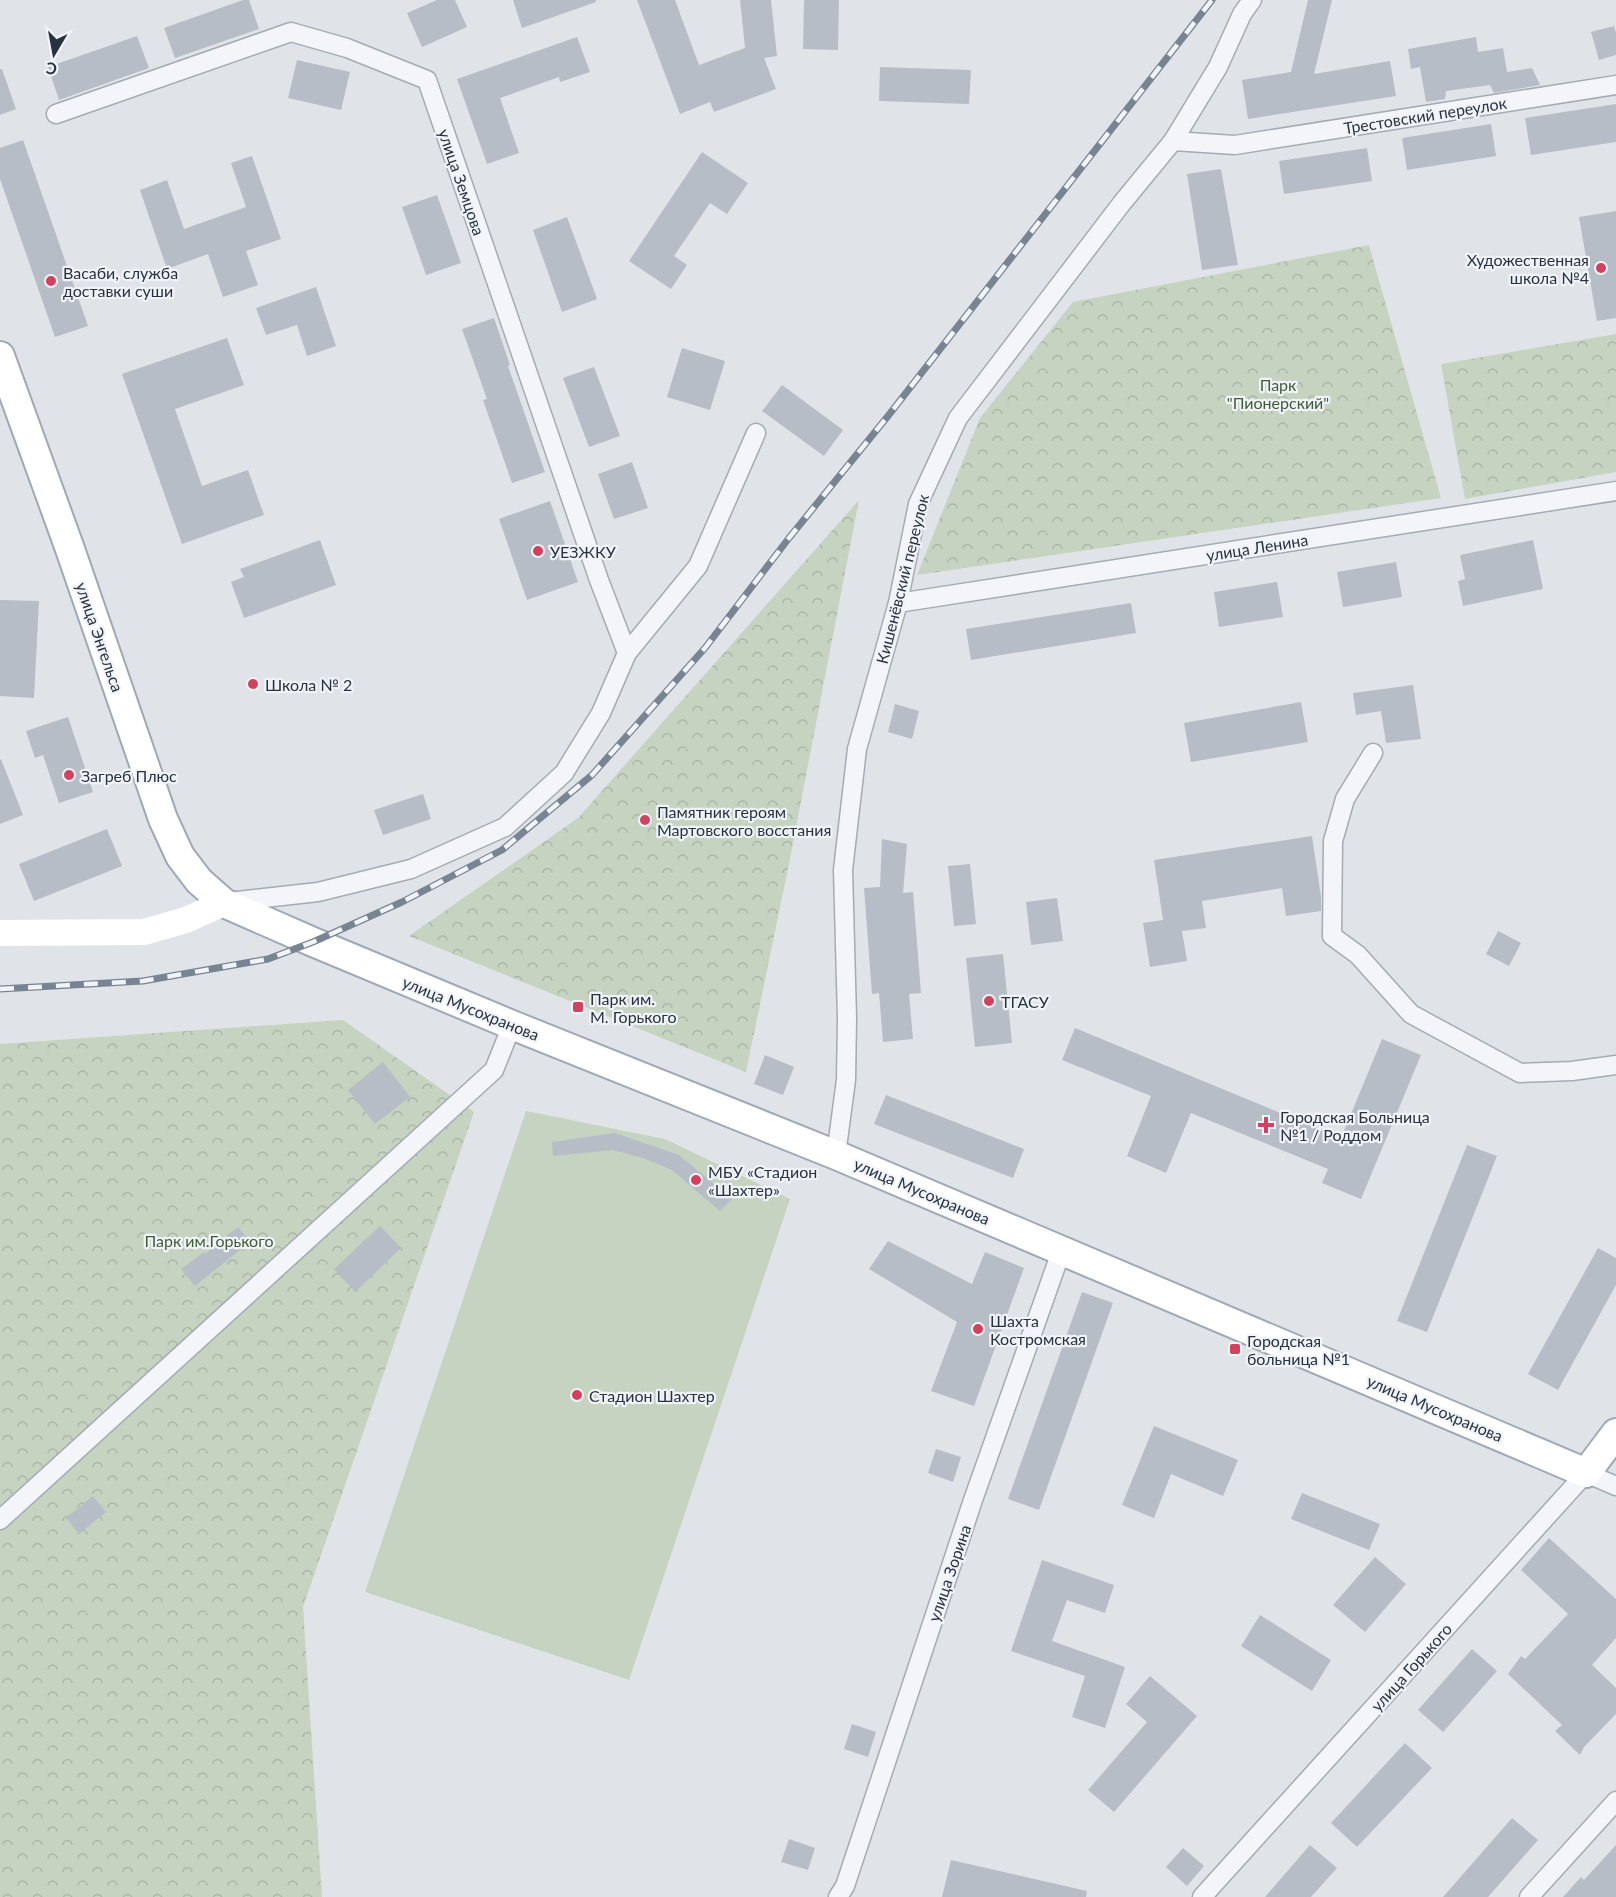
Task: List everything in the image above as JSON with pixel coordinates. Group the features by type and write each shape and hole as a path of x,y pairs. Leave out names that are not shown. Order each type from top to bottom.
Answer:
{"main road":[{"name":"улица Энгельса","path":"0,356 70,549 163,819 180,856 200,881 224,903"},
{"name":"улица Мусохранова","path":"224,903 512,1025 836,1155 1062,1249 1586,1473"},
{"name":"улица Горького","path":"1586,1473 1616,1433"}],"street":[{"name":"Кишенёвский переулок","path":"836,1155 846,1080 847,1018 843,870 857,749 898,603 918,504 958,418 1114,212 1173,141 1218,67 1242,14 1252,0"},
{"name":"улица Земцова","path":"56,114 291,32 347,48 427,80 595,570 627,653"},
{"name":"Трестовский переулок","path":"1173,141 1234,145 1616,85"},
{"path":"0,933 144,932 186,920 224,903 318,892 411,869 504,827 564,773 601,713 627,653 698,566 756,433"},
{"name":"улица Ленина","path":"898,603 1616,491"},
{"path":"1373,753 1345,799 1333,841 1332,936 1358,955 1411,1014 1520,1073 1572,1071 1616,1065"},
{"path":"0,1520 494,1070 512,1025"},
{"name":"улица Зорина","path":"838,1897 845,1886 973,1500 1062,1249"},
{"name":"улица Мусохранова","path":"1586,1473 1616,1486"},
{"name":"улица Горького","path":"1202,1897 1586,1473"},
{"path":"1529,1897 1616,1801"}],"green space":[{"name":"Парк \"Пионерский\"","path":"1369,245 1441,498 917,575 980,418 1073,302"},
{"path":"1616,334 1616,472 1465,499 1441,364"},
{"path":"859,500 789,864 746,1072 409,936 578,818"},
{"name":"Парк им.Горького","path":"343,1020 474,1112 303,1607 322,1897 0,1897 0,1044"},
{"name":"Стадион Шахтер","path":"526,1111 665,1139 790,1199 629,1680 365,1592"}],"building":[{"path":"243,0 249,0 259,29 175,58 164,28"},
{"path":"437,0 455,0 467,27 422,47 407,13"},
{"path":"513,0 596,0 596,2 522,28"},
{"path":"637,0 675,0 699,65 745,48 740,0 771,0 777,56 764,58 776,89 714,112 710,102 680,114"},
{"path":"804,0 839,0 838,50 803,49"},
{"path":"1308,0 1332,0 1314,74 1390,61 1396,96 1248,119 1242,80 1291,72"},
{"path":"1614,26 1616,55 1599,60 1591,32"},
{"path":"137,36 149,68 59,100 48,67"},
{"path":"577,37 590,72 560,82 559,77 500,98 519,153 487,164 457,79"},
{"path":"1476,37 1478,52 1503,48 1507,72 1532,68 1540,85 1494,93 1490,85 1446,91 1445,99 1426,102 1420,67 1411,69 1408,49"},
{"path":"297,60 350,72 341,110 288,98"},
{"path":"880,67 971,70 969,104 879,101"},
{"path":"0,69 2,69 16,109 0,115"},
{"path":"1616,104 1616,142 1531,155 1525,118"},
{"path":"1491,124 1496,156 1407,170 1402,138"},
{"path":"23,140 88,326 55,337 0,179 0,148"},
{"path":"1367,148 1372,181 1284,194 1279,161"},
{"path":"702,152 748,183 727,214 710,203 674,256 687,265 671,289 629,261"},
{"path":"252,156 281,239 246,251 258,285 223,297 208,254 167,269 140,190 167,180 184,229 246,207 231,163"},
{"path":"1221,169 1238,265 1202,270 1187,174"},
{"path":"437,195 461,263 426,275 402,207"},
{"name":"Художественная школа №4","path":"1616,211 1616,318 1597,321 1579,217"},
{"path":"567,217 597,299 562,312 533,230"},
{"path":"316,287 336,346 307,356 297,325 266,335 256,308"},
{"path":"494,318 545,472 512,483 483,400 487,399 462,329"},
{"path":"227,338 244,385 175,409 202,486 248,470 264,515 182,544 122,374"},
{"path":"682,348 725,361 710,410 667,397"},
{"path":"594,367 620,436 589,447 563,378"},
{"path":"782,385 843,430 824,456 762,411"},
{"path":"632,462 648,508 614,519 598,474"},
{"name":"УЕЗЖКУ","path":"550,501 578,582 527,600 499,519"},
{"path":"320,540 336,585 244,618 231,582 244,577 240,569"},
{"path":"1533,540 1543,589 1463,606 1458,581 1465,579 1460,555"},
{"path":"1396,562 1402,597 1343,607 1337,572"},
{"path":"1277,582 1283,617 1219,627 1214,592"},
{"path":"0,600 39,601 34,698 0,696"},
{"path":"1131,603 1136,633 971,660 966,629"},
{"path":"1413,685 1421,739 1386,743 1381,711 1356,715 1353,693"},
{"path":"1301,702 1308,742 1191,762 1184,723"},
{"path":"895,704 919,711 912,739 888,732"},
{"name":"Загреб Плюс","path":"68,717 93,792 59,803 43,755 35,758 26,731"},
{"path":"0,760 23,815 0,824"},
{"path":"423,794 431,819 383,835 374,810"},
{"path":"107,829 122,866 34,901 19,864"},
{"path":"1312,836 1321,911 1286,916 1282,888 1202,901 1206,928 1182,931 1187,961 1150,967 1143,923 1163,920 1154,860"},
{"path":"882,839 907,844 903,893 913,892 921,993 909,994 913,1039 883,1042 879,993 872,994 864,888 880,887"},
{"path":"970,864 976,924 954,926 948,866"},
{"path":"1057,898 1063,941 1031,945 1026,902"},
{"path":"1498,931 1521,943 1509,966 1486,954"},
{"name":"ТГАСУ","path":"1003,954 1012,1043 975,1047 966,958"},
{"name":"Городская Больница №1 / Роддом","path":"1075,1028 1341,1138 1382,1039 1421,1055 1361,1199 1322,1183 1328,1169 1191,1113 1166,1173 1127,1156 1151,1096 1062,1060"},
{"path":"765,1055 794,1067 783,1095 754,1084"},
{"path":"383,1062 410,1097 375,1124 348,1090"},
{"path":"886,1095 1024,1149 1013,1178 874,1124"},
{"name":"МБУ «Стадион «Шахтер»","path":"615,1133 679,1155 732,1199 720,1211 672,1170 643,1158 613,1150 553,1156 552,1142"},
{"path":"1467,1145 1497,1156 1427,1332 1397,1321"},
{"path":"380,1226 401,1248 355,1292 334,1269"},
{"path":"238,1227 250,1242 195,1286 181,1269 204,1252 205,1254"},
{"name":"Шахта Костромская","path":"888,1241 972,1284 985,1252 1024,1268 974,1406 931,1391 957,1322 869,1269"},
{"path":"1598,1248 1616,1258 1616,1285 1558,1390 1528,1374"},
{"path":"1082,1292 1113,1303 1039,1510 1008,1499"},
{"path":"1154,1426 1238,1460 1223,1496 1171,1474 1154,1518 1122,1505"},
{"path":"936,1449 961,1457 953,1482 928,1473"},
{"path":"1302,1493 1380,1524 1369,1550 1291,1519"},
{"path":"93,1496 106,1512 79,1534 66,1518"},
{"path":"1549,1538 1616,1599 1616,1638 1592,1665 1616,1688 1616,1714 1584,1747 1580,1755 1555,1731 1562,1725 1508,1674 1521,1656 1525,1659 1568,1614 1521,1570"},
{"path":"1375,1557 1406,1584 1365,1632 1333,1605"},
{"path":"1042,1560 1114,1585 1105,1613 1067,1600 1052,1641 1125,1667 1105,1728 1072,1717 1085,1676 1011,1651"},
{"path":"1260,1615 1331,1660 1312,1691 1241,1646"},
{"path":"1472,1649 1497,1671 1443,1732 1418,1710"},
{"path":"1150,1676 1197,1716 1114,1812 1088,1790 1147,1722 1126,1704"},
{"path":"852,1724 876,1732 868,1757 844,1749"},
{"path":"1405,1743 1432,1768 1357,1847 1331,1823"},
{"path":"1512,1818 1538,1840 1488,1897 1443,1897"},
{"path":"789,1839 815,1848 808,1870 781,1862"},
{"path":"1310,1845 1337,1868 1311,1897 1265,1897"},
{"path":"1616,1845 1616,1897 1563,1897 1581,1877 1584,1880"},
{"path":"1183,1848 1204,1866 1187,1886 1166,1867"},
{"path":"951,1860 1087,1891 1086,1897 942,1897"}],"railway":[{"path":"0,989 143,981 268,959 313,942 402,902 502,850 592,775 705,648 1212,0"}],"place":[{"name":"Художественная школа №4","path":"1601,268"},
{"name":"Васаби, служба доставки суши","path":"51,281"},
{"name":"УЕЗЖКУ","path":"538,551"},
{"name":"Школа № 2","path":"253,684"},
{"name":"Загреб Плюс","path":"69,775"},
{"name":"Памятник героям Мартовского восстания","path":"645,820"},
{"name":"ТГАСУ","path":"989,1001"},
{"name":"Парк им. М. Горького","path":"578,1007"},
{"name":"Городская Больница №1 / Роддом","path":"1266,1125"},
{"name":"МБУ «Стадион «Шахтер»","path":"696,1180"},
{"name":"Шахта Костромская","path":"978,1329"},
{"name":"Городская больница №1","path":"1235,1349"},
{"name":"Стадион Шахтер","path":"577,1395"}]}
